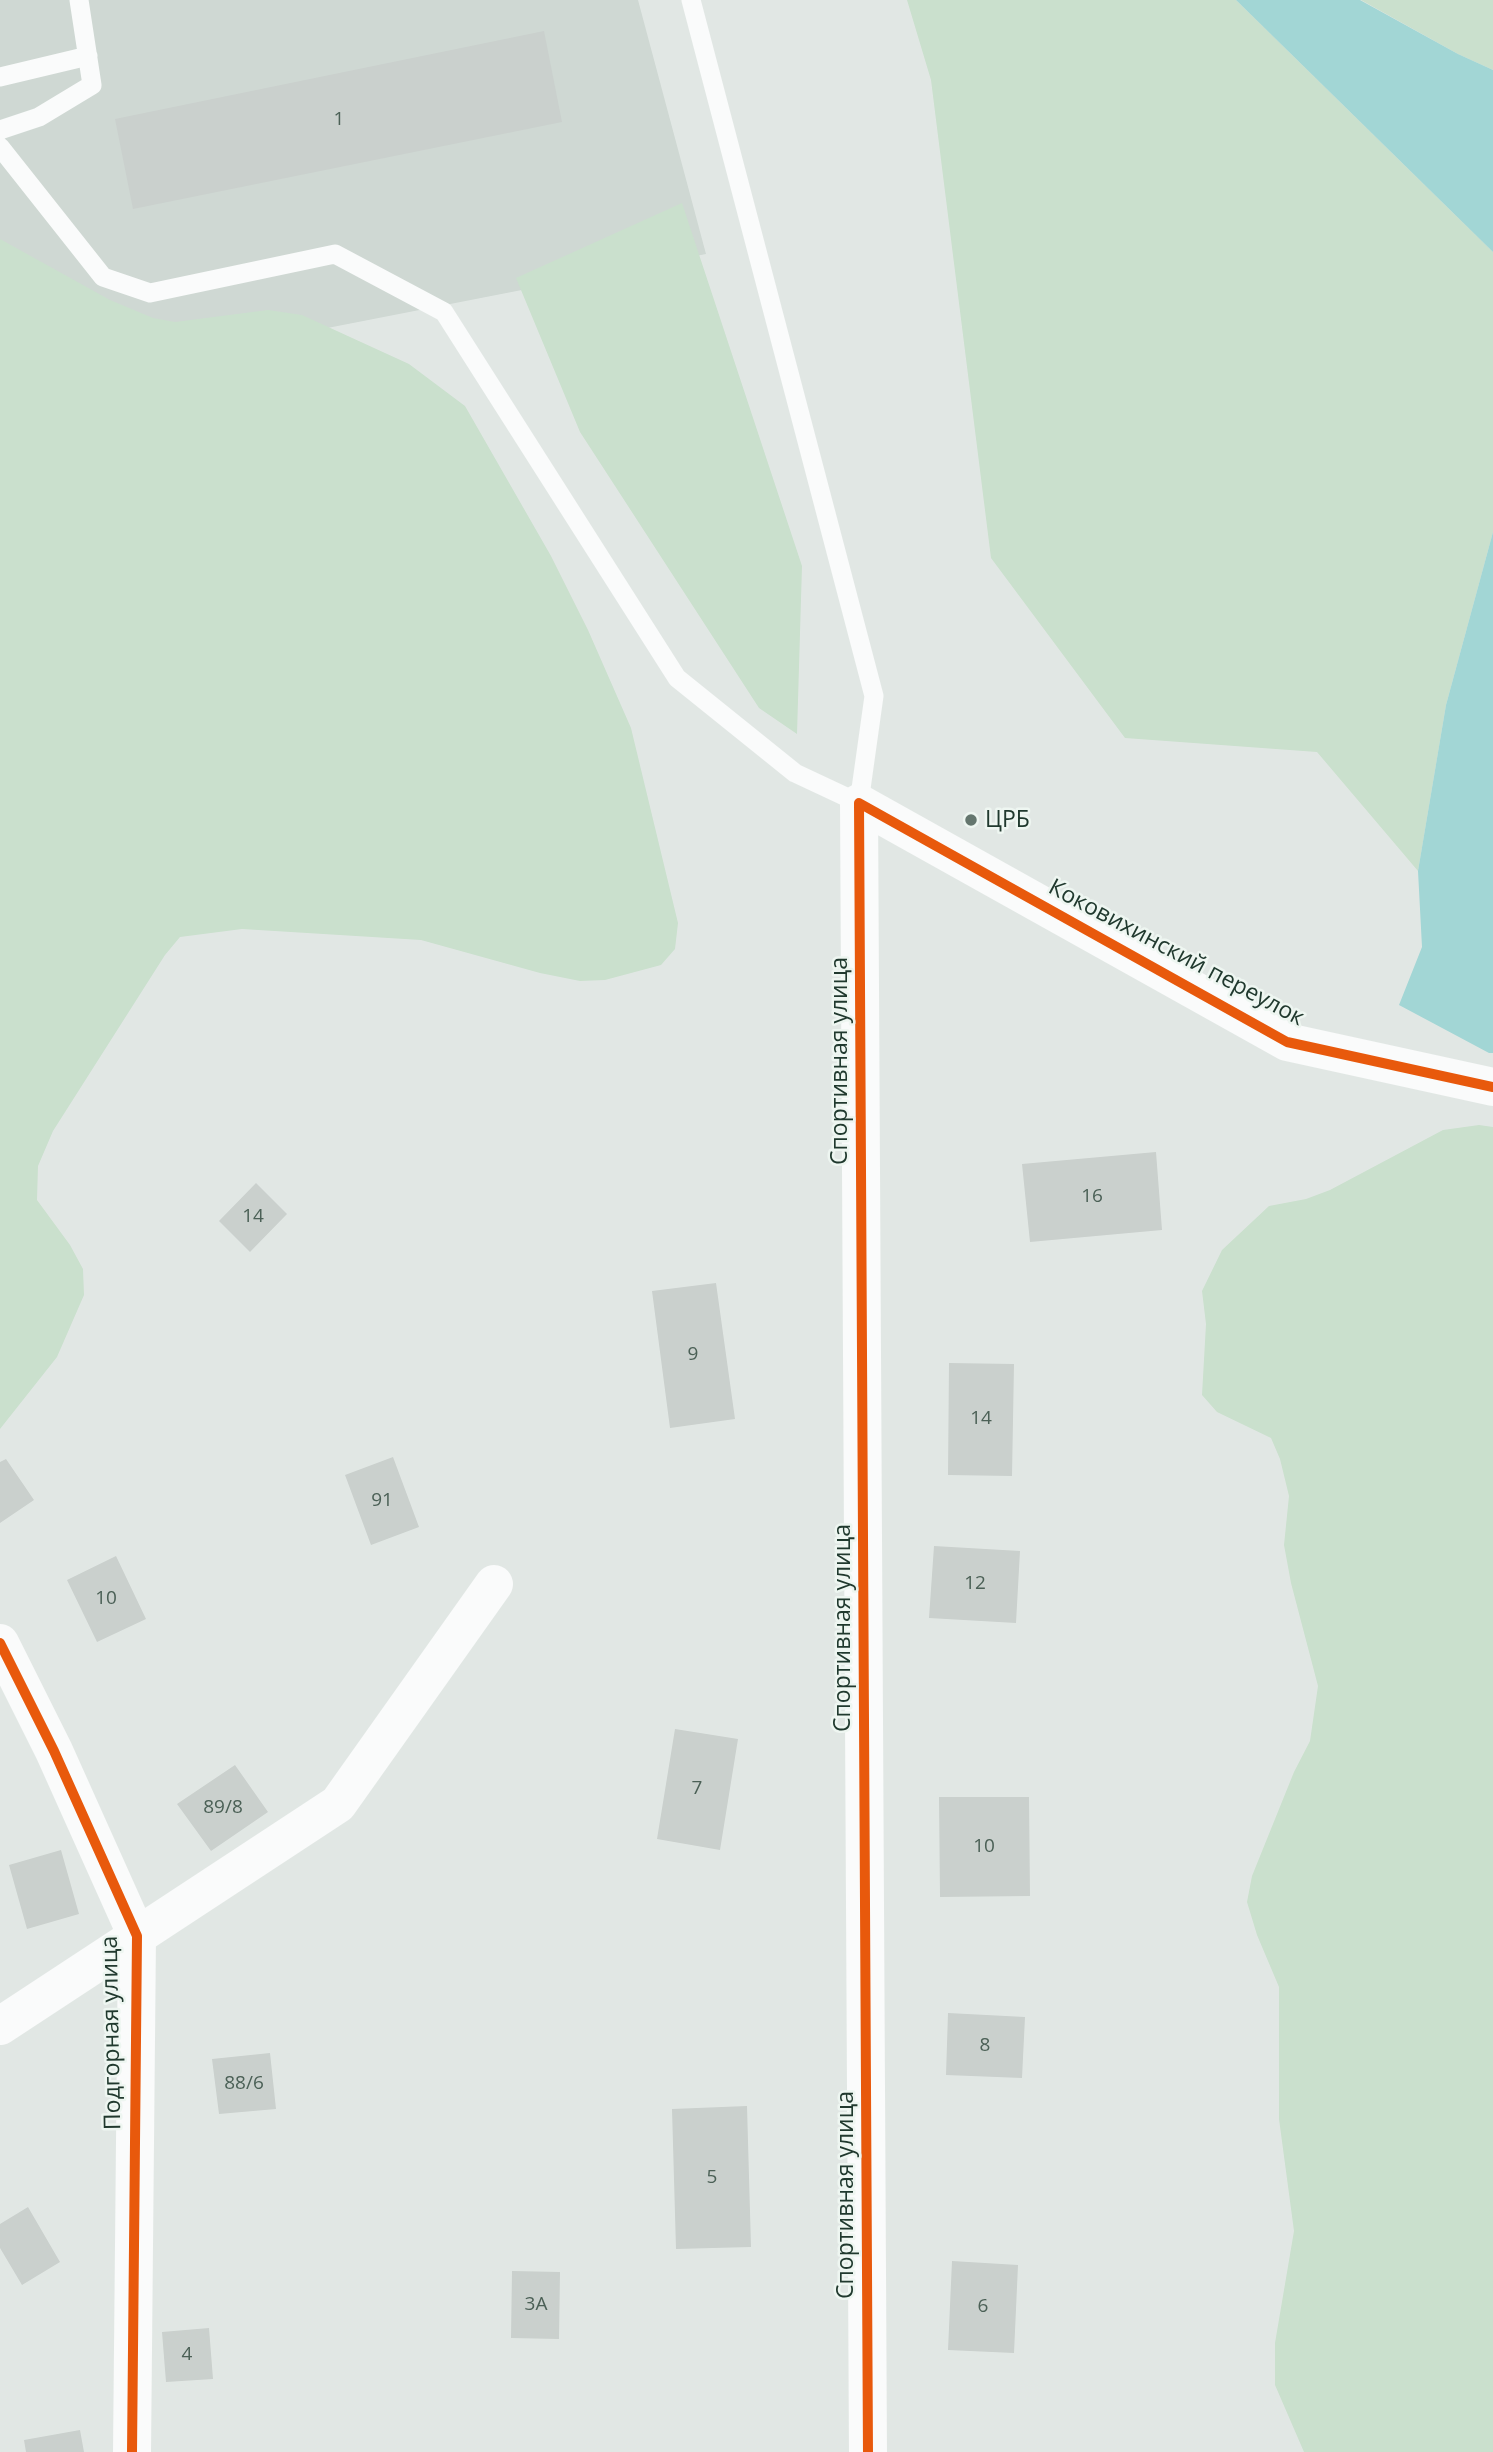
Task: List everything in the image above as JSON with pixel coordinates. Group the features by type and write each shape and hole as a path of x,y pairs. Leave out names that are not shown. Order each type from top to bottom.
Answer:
{"street":[{"name":"Коковихинский переулок","path":"859,803 1287,1042 1493,1087"},
{"name":"Спортивная улица","path":"859,803 868,2452"},
{"path":"0,2026 338,1804 494,1584"},
{"name":"Подгорная улица","path":"0,1643 54,1751 136,1936 132,2452"}],"lane":[{"path":"0,130 38,117 92,85 79,0"},
{"path":"0,148 103,277 150,293 335,254 444,312 677,678 795,773 859,803 874,696 691,0"},
{"path":"0,77 88,56"}],"shaded area":[{"path":"0,0 638,0 706,254 0,392"}],"green space":[{"path":"907,0 1236,0 1493,252 1493,532 1446,705 1418,871 1317,752 1125,738 991,558 931,80"},
{"path":"1361,0 1493,0 1493,70 1458,54"},
{"path":"682,203 802,566 797,734 759,708 580,432 516,278"},
{"path":"0,239 110,300 153,318 175,322 268,310 302,315 409,364 465,406 551,556 588,630 631,728 678,923 675,949 661,965 605,980 580,981 540,973 421,940 242,929 180,937 165,955 53,1131 38,1166 37,1200 70,1245 83,1269 84,1295 57,1357 0,1429"},
{"path":"1479,1125 1493,1127 1493,2452 1304,2452 1275,2385 1275,2343 1294,2231 1279,2119 1279,1987 1257,1935 1247,1902 1252,1876 1294,1772 1310,1741 1318,1686 1291,1583 1284,1545 1289,1496 1280,1459 1271,1438 1217,1412 1202,1395 1206,1324 1202,1291 1222,1250 1269,1206 1306,1199 1330,1190 1443,1130"}],"water":[{"path":"1236,0 1360,0 1458,54 1493,70 1493,252"},
{"path":"1493,532 1493,1053 1489,1053 1399,1005 1422,947 1418,871 1446,705"}],"building":[{"path":"544,31 562,122 133,209 115,119"},
{"path":"1156,1152 1162,1230 1030,1242 1022,1164"},
{"path":"256,1183 287,1214 250,1252 219,1221"},
{"path":"716,1283 735,1419 670,1428 652,1291"},
{"path":"949,1363 1014,1364 1012,1476 948,1475"},
{"path":"393,1457 419,1527 371,1545 345,1475"},
{"path":"6,1459 34,1500 0,1523 0,1462"},
{"path":"934,1546 1020,1551 1016,1623 929,1618"},
{"path":"116,1556 146,1619 97,1642 67,1580"},
{"path":"675,1729 738,1739 720,1850 657,1839"},
{"path":"235,1765 268,1812 211,1851 177,1804"},
{"path":"939,1797 1029,1797 1030,1896 940,1897"},
{"path":"61,1850 79,1914 27,1929 9,1865"},
{"path":"948,2013 1025,2017 1022,2078 946,2075"},
{"path":"270,2053 276,2109 219,2114 212,2059"},
{"path":"747,2106 751,2247 676,2249 672,2109"},
{"path":"28,2207 60,2262 22,2285 0,2248 0,2224"},
{"path":"952,2261 1018,2265 1014,2353 948,2350"},
{"path":"512,2271 560,2272 559,2339 511,2338"},
{"path":"209,2328 213,2379 166,2382 162,2332"},
{"path":"80,2430 84,2452 26,2452 24,2440"}],"cycle path":[{"path":"868,2452 859,803 1287,1042 1493,1087"},
{"path":"0,1643 54,1751 137,1936 132,2452"}],"place":[{"name":"ЦРБ","path":"971,820"}]}
